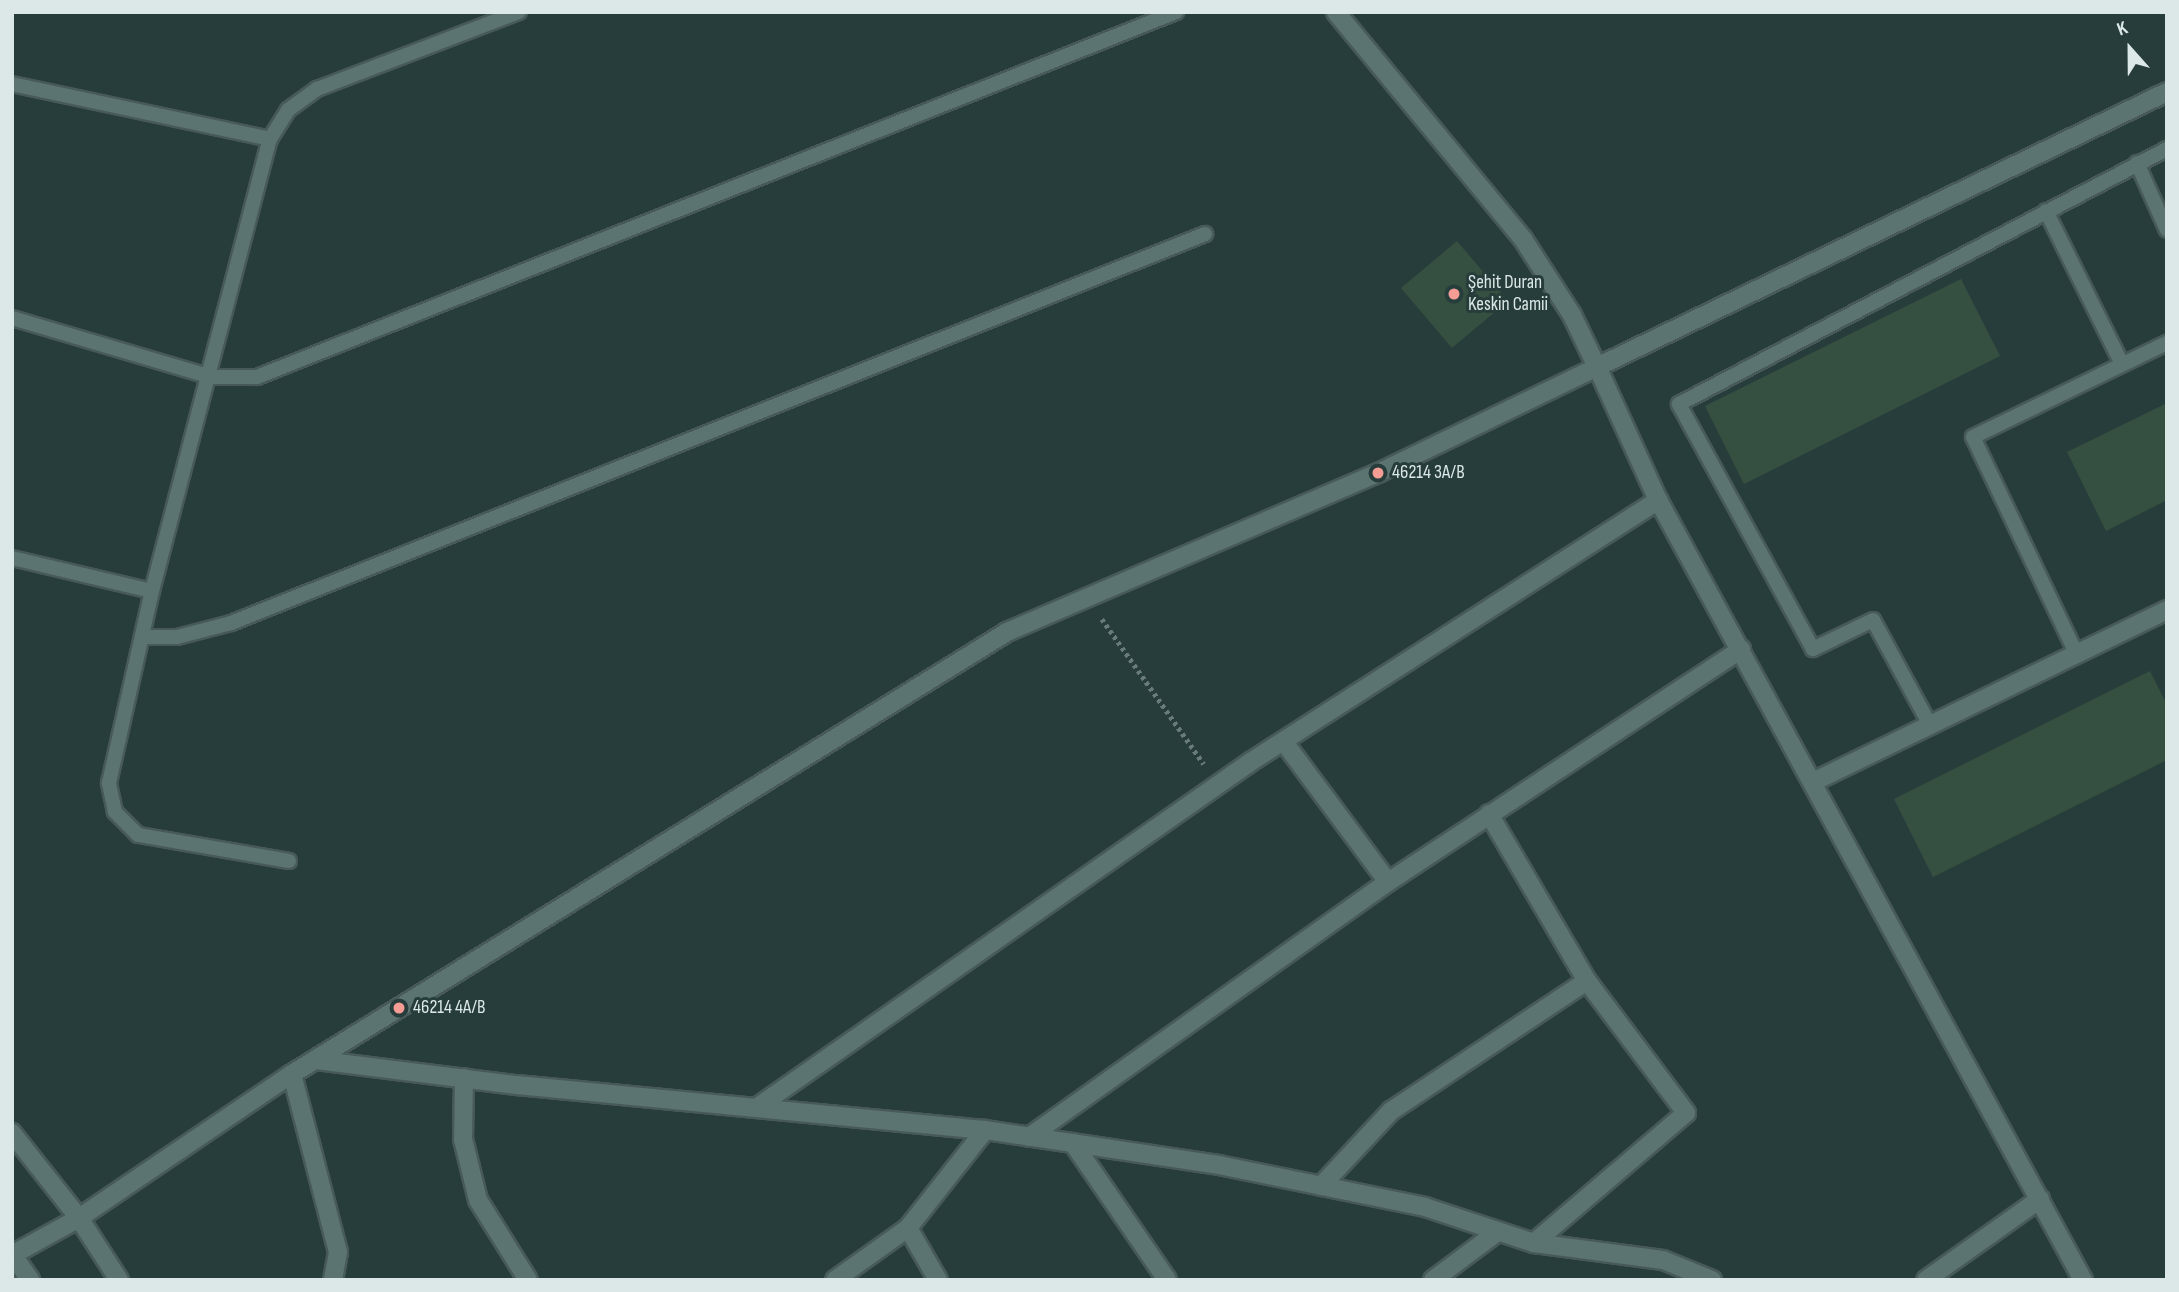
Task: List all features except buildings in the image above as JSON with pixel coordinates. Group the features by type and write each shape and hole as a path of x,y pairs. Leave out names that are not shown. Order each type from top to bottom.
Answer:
{"street":[{"path":"1336,12 1523,239 1572,315 1658,500 2084,1280"},
{"path":"30,1280 12,1255 79,1218 292,1074 1007,632 1378,473 2167,92"},
{"path":"756,1108 1218,784 1658,500"},
{"path":"1812,782 2167,610"},
{"path":"1029,1136 1388,882 1741,649"},
{"path":"1284,743 1388,882"},
{"path":"1489,814 1587,981 1686,1113 1534,1243"},
{"path":"1321,1186 1391,1111 1587,981"},
{"path":"315,1060 464,1079 1029,1136 1321,1186 1425,1207 1496,1233 1534,1243 1663,1259 1713,1280"},
{"path":"292,1074 338,1252 333,1280"},
{"path":"464,1079 463,1139 478,1200 528,1280"},
{"path":"835,1280 908,1228 985,1130"},
{"path":"12,1133 79,1218 120,1280"},
{"path":"1073,1143 1167,1280"},
{"path":"1926,1280 2040,1199"},
{"path":"908,1228 938,1280"},
{"path":"1433,1280 1496,1233"}],"lane":[{"path":"289,861 138,835 115,812 109,783 152,591 211,377 270,139 288,110 317,89 519,12"},
{"path":"12,318 211,377 234,379 280,371 1176,12"},
{"path":"12,84 270,139"},
{"path":"1930,725 1873,620 1813,649 1679,404 2167,149"},
{"path":"2137,163 2167,230"},
{"path":"2046,211 2122,364"},
{"path":"142,637 177,637 231,623 1205,234"},
{"path":"2076,653 1973,437 2167,343"},
{"path":"12,558 152,591"}],"path":[{"path":"1087,599 1218,784"}],"place":[{"name":"Şehit Duran Keskin Camii","path":"1454,294"},
{"name":"46214 3A/B","path":"1378,473"},
{"name":"46214 4A/B","path":"399,1008"}]}
